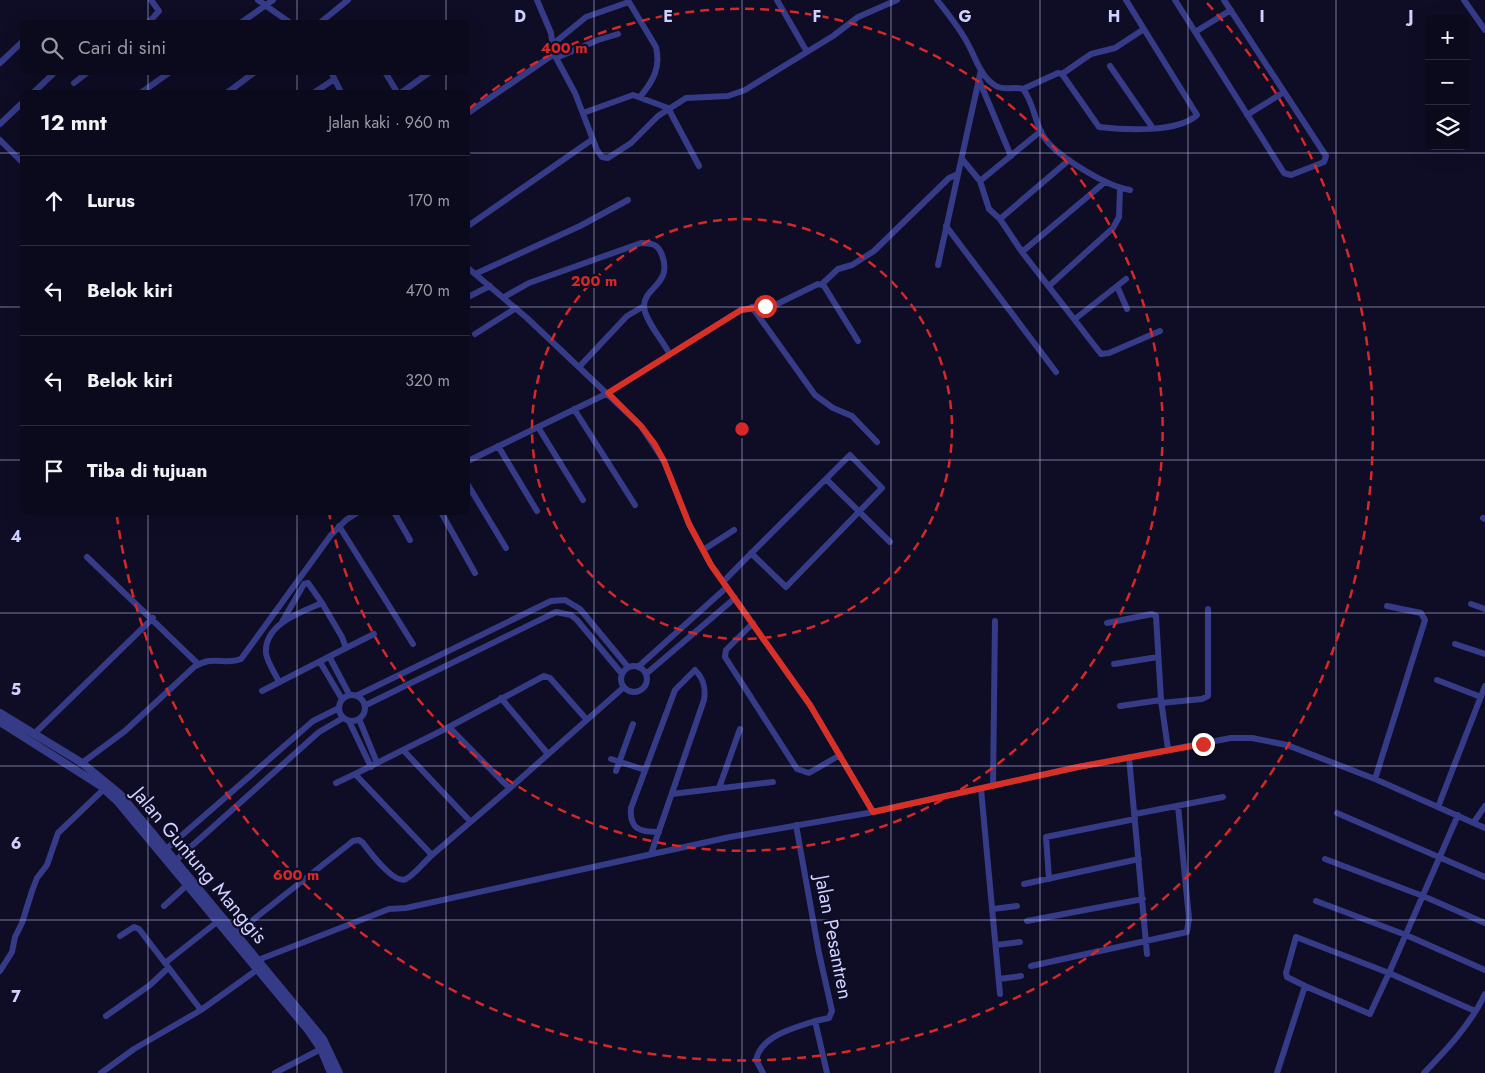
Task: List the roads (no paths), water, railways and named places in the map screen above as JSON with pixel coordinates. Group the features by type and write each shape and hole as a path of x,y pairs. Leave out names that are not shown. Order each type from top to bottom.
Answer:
{"street":[{"path":"151,0 159,11 151,20"},
{"path":"258,0 286,20"},
{"path":"245,20 273,0"},
{"path":"323,20 348,0"},
{"path":"777,0 807,52"},
{"path":"539,1 551,33 555,56 583,113 600,155 608,158 631,143 653,120 668,108 691,96 728,96 745,90 833,36 858,16 897,0"},
{"path":"937,0 953,20 981,70 995,86 1023,89 1058,73 1062,74 1091,54 1115,48 1144,29"},
{"path":"1062,74 1099,127 1124,129 1179,125 1190,121 1197,115 1126,0"},
{"path":"1175,0 1286,175 1291,175 1324,162 1326,156 1224,0"},
{"path":"1464,0 1485,30"},
{"path":"553,44 586,17 629,2 656,47 658,56 656,75 640,97"},
{"path":"1195,32 1231,10"},
{"path":"470,112 555,56 618,34"},
{"path":"0,64 20,44"},
{"path":"1110,66 1152,127"},
{"path":"938,265 981,70"},
{"path":"36,90 52,75"},
{"path":"74,83 84,75"},
{"path":"145,90 166,75"},
{"path":"231,90 251,75"},
{"path":"332,75 340,90"},
{"path":"387,75 396,90"},
{"path":"405,90 426,75"},
{"path":"318,90 333,80"},
{"path":"979,80 1011,156"},
{"path":"1023,89 1036,112 1041,131 1050,146 1105,182 1120,189 1130,190"},
{"path":"1248,115 1284,92"},
{"path":"583,113 599,106 610,105 627,96 640,97 648,102 668,108 699,166"},
{"path":"0,124 20,105"},
{"path":"980,181 1041,131"},
{"path":"470,225 593,139"},
{"path":"0,140 20,159"},
{"path":"962,159 980,181 989,209 1000,219 1022,252 1101,354 1109,353 1160,331"},
{"path":"1000,219 1069,160"},
{"path":"470,459 608,393 741,310 775,305 822,284 838,269 852,265 874,251 942,184 958,174"},
{"path":"1022,252 1105,182"},
{"path":"1049,286 1113,228 1119,217 1120,189"},
{"path":"476,274 580,226 628,200"},
{"path":"946,226 1056,372"},
{"path":"504,297 529,282 641,243 656,245 666,267 663,276 647,298 644,306 627,316 579,367"},
{"path":"470,270 504,297 608,393 641,426 654,443 664,461 689,524 703,550 810,705 873,812"},
{"path":"1074,320 1126,279"},
{"path":"822,284 858,341"},
{"path":"470,296 490,286"},
{"path":"1116,286 1127,309"},
{"path":"644,306 650,322 670,353"},
{"path":"752,307 815,395 833,408 852,416 877,442"},
{"path":"475,334 516,308"},
{"path":"574,409 635,505"},
{"path":"538,427 583,500"},
{"path":"498,446 537,511"},
{"path":"638,667 676,633 725,584 751,553 850,455 882,488 786,587 751,553"},
{"path":"826,479 890,542"},
{"path":"470,488 506,548"},
{"path":"82,763 125,730 198,664 214,659 229,662 241,659 322,546 339,526 354,515"},
{"path":"396,515 410,540"},
{"path":"443,515 475,573"},
{"path":"339,526 413,644"},
{"path":"703,550 734,530"},
{"path":"87,557 153,618 198,664"},
{"path":"279,682 266,655 267,644 304,584 308,583 313,588 342,636 346,648"},
{"path":"646,674 735,598"},
{"path":"165,850 313,722 339,708 342,699 349,694 358,695 551,600 565,600 580,609 628,667"},
{"path":"281,623 322,602"},
{"path":"1471,604 1485,610"},
{"path":"1374,779 1425,620 1421,613 1387,606"},
{"path":"1120,706 1202,699 1208,696 1210,688 1208,609"},
{"path":"366,706 556,612 571,615 592,638 622,674 624,687 631,692 640,690 646,683 646,674 638,667 628,667 622,674"},
{"path":"1108,623 1152,614 1156,616 1161,701 1168,750"},
{"path":"35,732 153,618"},
{"path":"993,786 995,620"},
{"path":"753,623 726,650 725,657 797,769 809,773 840,755"},
{"path":"592,638 599,632"},
{"path":"676,633 684,642"},
{"path":"262,691 374,634"},
{"path":"1455,644 1485,654"},
{"path":"1114,664 1158,657"},
{"path":"330,658 349,694"},
{"path":"320,662 342,699"},
{"path":"651,854 659,832 672,794 706,691 696,670 691,672 675,690 630,814 633,823 640,832 659,832"},
{"path":"336,783 404,751 501,698 547,676 587,720"},
{"path":"1437,680 1481,697"},
{"path":"1438,806 1485,686"},
{"path":"235,934 353,840 359,840 363,843 392,876 400,880 407,879 470,821 624,687"},
{"path":"358,695 366,706 365,712 359,720"},
{"path":"501,698 548,754"},
{"path":"339,708 371,767"},
{"name":"Jalan Guntung Manggis","path":"0,713 35,732 82,763 120,794 323,1039 339,1073"},
{"path":"175,861 319,732 346,719 359,720"},
{"path":"359,720 378,763"},
{"name":"Jalan Guntung Manggis","path":"0,722 104,789 258,970 321,1049 331,1073"},
{"path":"616,771 633,724"},
{"path":"449,727 510,788"},
{"path":"719,788 740,729"},
{"path":"258,960 375,912 406,908 651,854 796,825 873,812 1129,757 1231,738 1269,740 1374,779 1485,828"},
{"path":"404,751 470,821"},
{"path":"1129,757 1147,954"},
{"path":"611,759 645,770"},
{"path":"355,774 432,855"},
{"path":"672,794 773,782"},
{"path":"0,971 12,952 14,937 22,923 37,878 47,865 58,833 104,789"},
{"path":"982,789 1000,994"},
{"path":"1050,878 1046,837 1223,797"},
{"path":"1031,966 1185,934 1189,928 1178,806"},
{"path":"1474,822 1485,806"},
{"path":"1338,813 1485,877"},
{"path":"1458,815 1406,935 1389,973 1370,1014 1305,986 1287,977 1286,973 1296,937 1389,973 1475,1010"},
{"name":"Jalan Pesantren","path":"796,825 819,953 832,1011 829,1018 815,1021 827,1073"},
{"path":"1024,884 1139,859"},
{"path":"1325,859 1423,896 1485,923"},
{"path":"164,906 186,886"},
{"path":"1027,921 1143,899"},
{"path":"1316,901 1406,935 1485,970"},
{"path":"993,910 1017,906"},
{"path":"106,1016 150,985 166,966 216,922"},
{"path":"120,936 136,927 201,1010"},
{"path":"996,945 1020,942"},
{"path":"101,1073 134,1049 201,1010 258,970"},
{"path":"999,979 1021,976"},
{"path":"1277,1073 1305,986"},
{"path":"1424,1073 1445,1053 1485,994"},
{"path":"763,1073 756,1060 766,1045 776,1035 815,1021"},
{"path":"275,1073 321,1049"}]}
